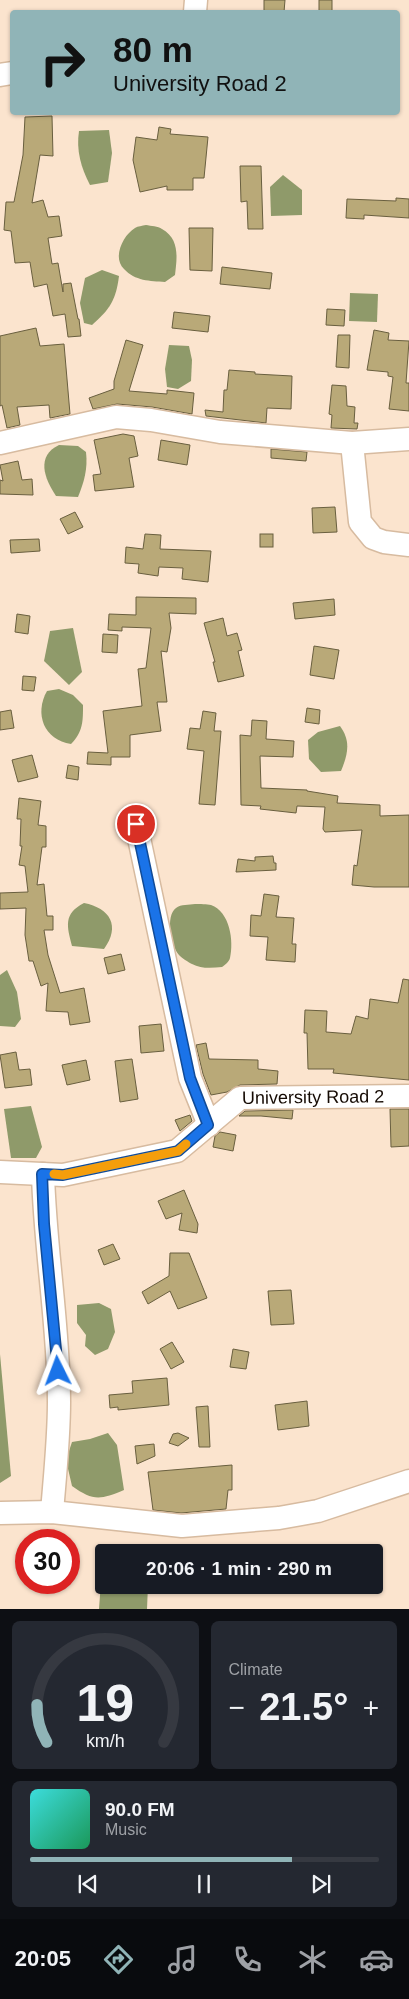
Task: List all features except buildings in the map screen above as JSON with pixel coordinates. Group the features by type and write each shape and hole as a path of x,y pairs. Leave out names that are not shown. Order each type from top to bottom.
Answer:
{"street":[{"path":"0,443 116,416 220,432 352,442 409,439"},
{"path":"352,442 360,522 373,538 384,542 409,545"},
{"path":"136,824 190,1078 208,1125"},
{"name":"University Road 2","path":"0,1172 63,1175 178,1151 240,1098 409,1096"},
{"path":"42,1174 44,1224 56,1339 59,1402 52,1512"},
{"path":"0,1513 52,1512 182,1526 279,1518 318,1511 409,1481"}],"shaded area":[{"path":"109,130 112,153 108,182 90,185 80,159 79,131"},
{"path":"283,175 302,190 302,215 271,216 270,187"},
{"path":"146,225 162,229 168,233 175,243 177,256 175,275 165,282 148,281 133,276 124,269 119,259 120,247 123,241 136,227"},
{"path":"102,270 119,276 114,298 108,309 92,325 84,323 80,303 85,278"},
{"path":"350,293 378,294 377,322 349,321"},
{"path":"169,345 189,346 192,360 191,381 178,389 167,387 165,369"},
{"path":"59,445 78,446 86,452 85,475 78,497 56,496 48,482 44,468 45,461 47,455"},
{"path":"73,628 82,672 69,685 44,661 50,631"},
{"path":"59,689 73,695 83,705 82,726 71,744 62,742 48,732 42,717 41,708 47,691"},
{"path":"340,726 347,742 341,771 321,772 309,759 308,740 318,732"},
{"path":"84,903 100,909 110,919 112,933 104,949 72,946 68,921 77,907"},
{"path":"195,904 211,905 223,914 226,920 231,936 231,951 229,961 222,967 207,968 195,966 176,951 170,931 173,912 180,906"},
{"path":"7,970 17,992 21,1019 15,1027 0,1026 0,975"},
{"path":"31,1106 42,1147 36,1158 11,1158 4,1109"},
{"path":"99,1303 111,1309 115,1332 108,1349 95,1355 85,1346 86,1335 77,1323 77,1305"},
{"path":"0,1354 11,1476 0,1483"},
{"path":"108,1433 117,1445 124,1490 109,1496 91,1496 72,1486 66,1460 72,1442"},
{"path":"100,1594 148,1594 147,1609 99,1609"}],"slow traffic":[{"path":"54,1174 63,1175 178,1151 186,1144"}],"route":[{"path":"58,1371 44,1224 42,1174 63,1175 178,1151 208,1125 190,1078 136,824"}]}
